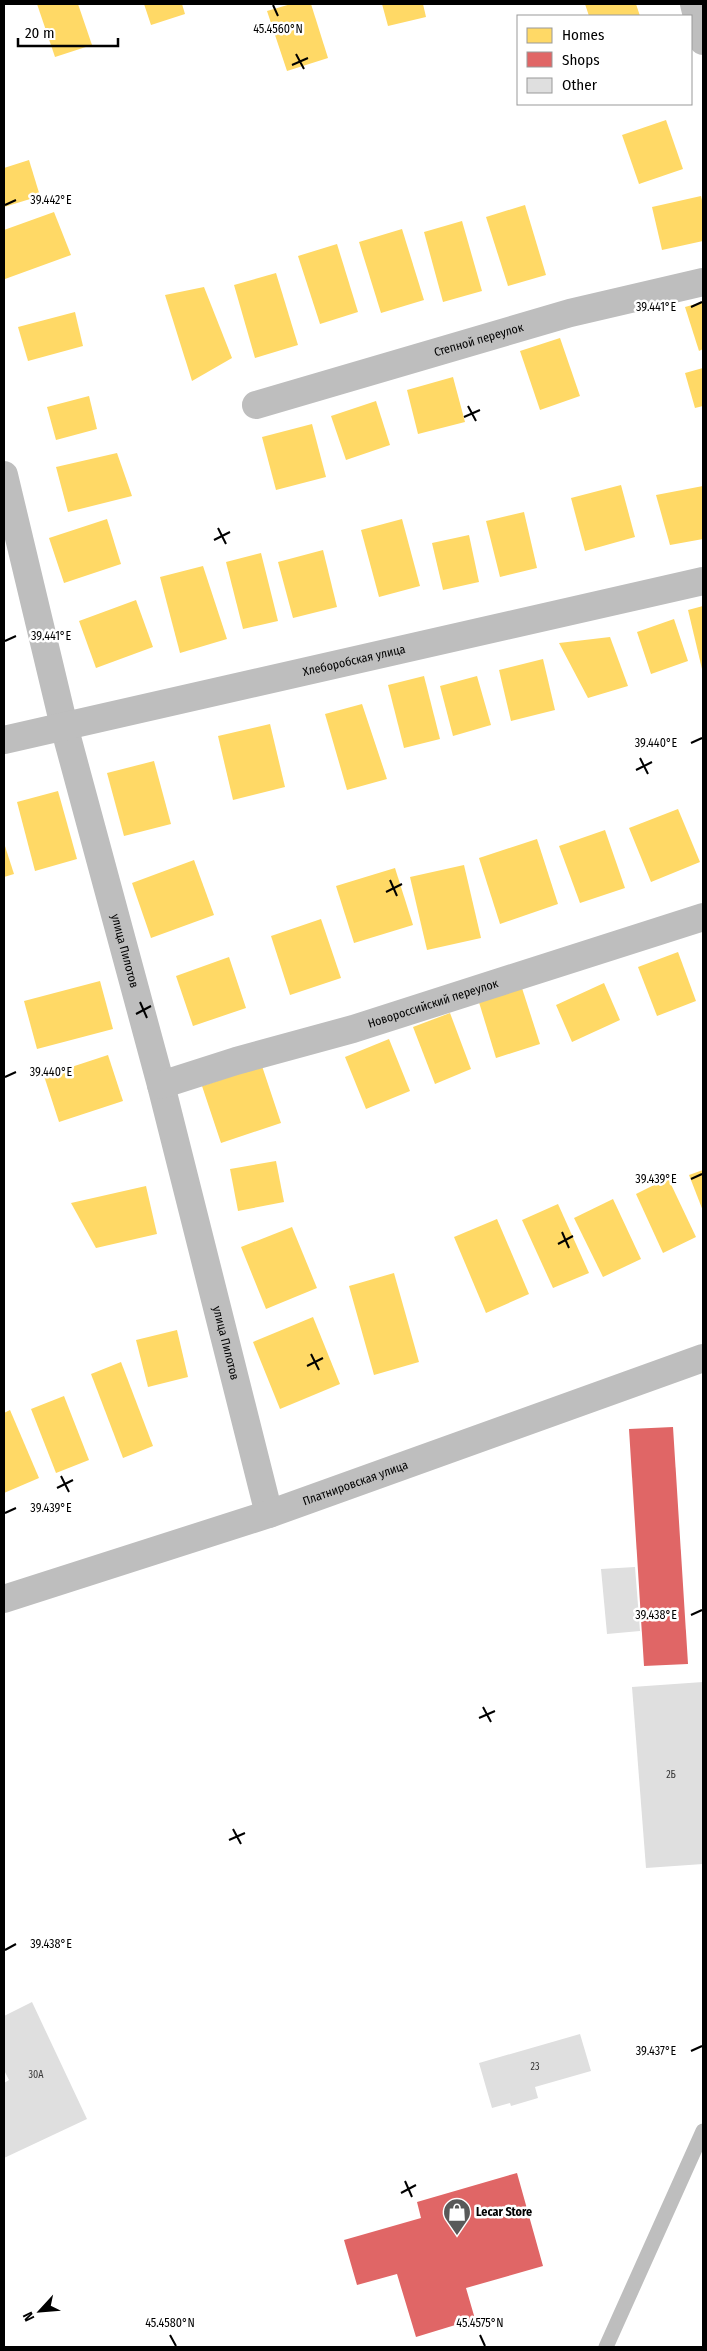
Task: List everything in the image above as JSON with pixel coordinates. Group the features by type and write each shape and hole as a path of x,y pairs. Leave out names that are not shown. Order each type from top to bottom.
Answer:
{"street":[{"path":"694,4 703,41"},
{"name":"Степной переулок","path":"256,405 570,313 703,282"},
{"name":"улица Пилотов","path":"4,475 64,726 161,1085 269,1514"},
{"name":"Хлеборобская улица","path":"4,740 703,581"},
{"name":"Новороссийский переулок","path":"161,1085 236,1061 353,1029 703,917"},
{"name":"Платнировская улица","path":"4,1599 269,1514 703,1358"}],"lane":[{"path":"606,2347 703,2132"}],"building: Homes":[{"path":"37,4 78,4 92,45 55,57"},
{"path":"144,4 182,4 185,14 151,25"},
{"path":"291,4 311,4 328,58 287,71 267,11"},
{"path":"382,4 423,4 426,17 388,26"},
{"path":"585,4 636,4 640,15 589,15"},
{"path":"666,120 683,169 639,184 622,135"},
{"path":"29,160 40,196 4,207 4,168"},
{"path":"701,196 703,205 703,241 662,250 652,207"},
{"path":"525,205 546,275 508,286 486,217"},
{"path":"54,212 71,255 5,279 4,230"},
{"path":"462,221 482,291 443,302 424,232"},
{"path":"402,229 424,300 381,313 359,242"},
{"path":"337,244 358,312 320,324 298,256"},
{"path":"276,273 298,345 255,358 234,285"},
{"path":"204,287 232,358 192,381 165,295"},
{"path":"703,302 703,349 699,351 685,307"},
{"path":"75,312 83,346 28,361 18,327"},
{"path":"560,338 580,396 540,410 520,351"},
{"path":"703,368 703,406 695,408 685,373"},
{"path":"453,377 465,422 418,434 407,390"},
{"path":"89,396 97,429 56,440 47,407"},
{"path":"376,401 390,445 346,460 331,416"},
{"path":"312,424 326,477 276,490 262,437"},
{"path":"117,453 132,496 68,512 56,467"},
{"path":"621,485 635,537 585,551 571,498"},
{"path":"703,486 703,539 670,545 656,495"},
{"path":"524,512 537,568 500,577 486,521"},
{"path":"107,519 121,564 64,583 49,538"},
{"path":"402,519 420,586 379,597 361,530"},
{"path":"469,535 479,582 443,590 432,543"},
{"path":"323,550 337,607 293,618 278,562"},
{"path":"261,553 278,621 243,629 226,562"},
{"path":"203,566 227,639 180,653 160,577"},
{"path":"136,600 153,647 96,668 79,621"},
{"path":"703,606 703,669 702,669 688,610"},
{"path":"674,619 688,661 651,674 637,632"},
{"path":"610,637 628,686 588,698 559,643"},
{"path":"543,659 555,710 511,721 499,670"},
{"path":"424,676 440,739 404,748 388,685"},
{"path":"477,676 491,725 453,736 440,686"},
{"path":"362,704 387,779 347,790 325,714"},
{"path":"270,724 285,787 233,800 218,736"},
{"path":"154,761 171,824 124,836 107,773"},
{"path":"58,791 77,859 35,871 17,802"},
{"path":"678,809 700,862 651,882 629,828"},
{"path":"605,830 625,888 580,903 559,846"},
{"path":"537,839 558,904 500,924 479,858"},
{"path":"4,843 14,874 4,877"},
{"path":"194,860 214,915 151,938 132,883"},
{"path":"464,865 481,938 427,950 410,877"},
{"path":"395,868 413,925 354,943 336,886"},
{"path":"321,919 341,978 290,995 271,936"},
{"path":"678,952 696,1001 657,1016 638,967"},
{"path":"229,957 246,1008 193,1026 176,976"},
{"path":"100,981 113,1029 37,1049 24,1001"},
{"path":"604,983 620,1020 572,1042 556,1005"},
{"path":"521,985 540,1044 496,1058 478,999"},
{"path":"450,1013 471,1069 435,1084 413,1027"},
{"path":"389,1039 410,1091 366,1109 345,1057"},
{"path":"108,1055 123,1101 59,1122 44,1076"},
{"path":"262,1066 281,1123 221,1143 202,1086"},
{"path":"276,1161 284,1202 238,1211 230,1169"},
{"path":"703,1170 703,1211 689,1175"},
{"path":"668,1178 696,1237 663,1253 636,1194"},
{"path":"146,1186 157,1234 96,1248 71,1203"},
{"path":"613,1199 641,1259 603,1277 574,1218"},
{"path":"558,1204 589,1273 553,1288 522,1220"},
{"path":"497,1219 529,1294 486,1313 454,1237"},
{"path":"292,1227 317,1288 266,1309 241,1247"},
{"path":"394,1273 419,1362 374,1375 349,1286"},
{"path":"313,1317 340,1384 280,1409 253,1342"},
{"path":"177,1330 188,1377 148,1387 136,1340"},
{"path":"121,1362 153,1446 123,1458 91,1374"},
{"path":"64,1396 89,1460 56,1473 31,1409"},
{"path":"10,1410 39,1478 4,1493 4,1413"}],"building: Shops":[{"path":"673,1427 688,1664 644,1666 629,1429"},
{"path":"517,2173 543,2266 466,2288 475,2319 416,2337 397,2274 357,2285 344,2240 421,2218 417,2202"}],"building: Other":[{"path":"635,1567 640,1631 607,1634 601,1569"},
{"path":"703,1682 703,1864 646,1868 632,1687"},
{"path":"32,2002 87,2119 4,2158 4,2083 9,2080 4,2070 4,2016"},
{"path":"580,2034 591,2071 535,2087 538,2098 511,2106 510,2103 492,2108 479,2063"}],"place":[{"name":"Lecar Store","path":"457,2236"}]}
